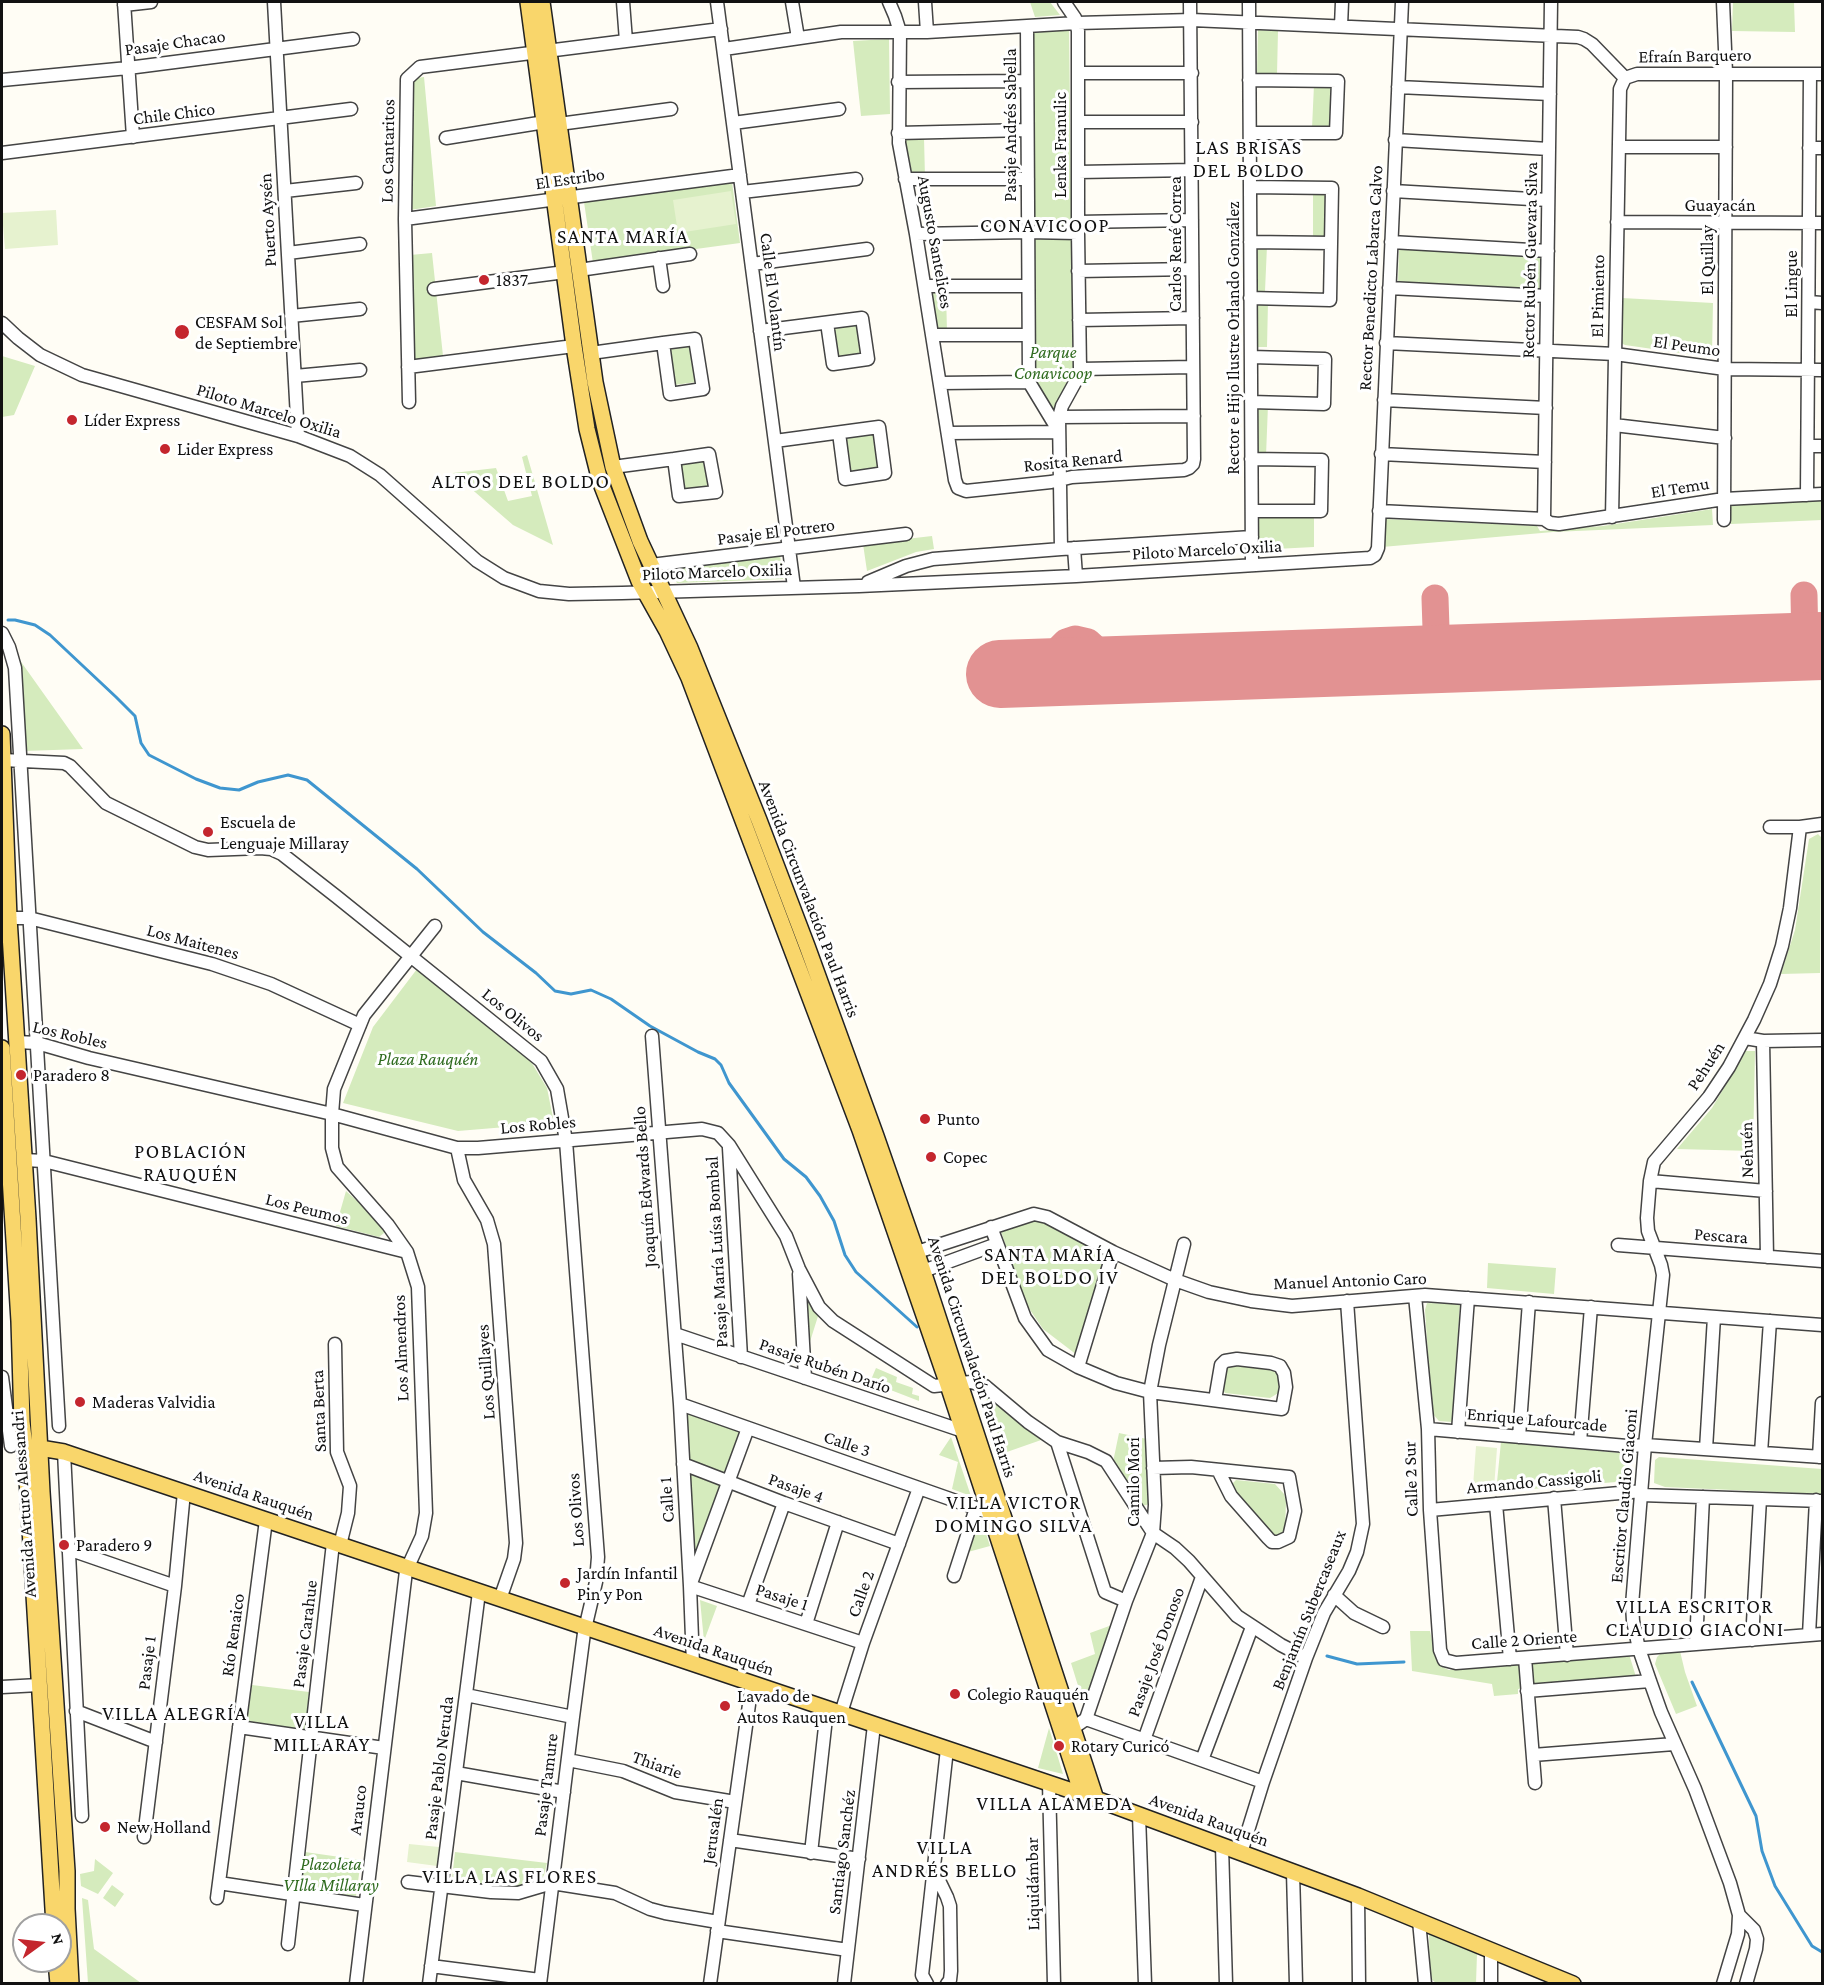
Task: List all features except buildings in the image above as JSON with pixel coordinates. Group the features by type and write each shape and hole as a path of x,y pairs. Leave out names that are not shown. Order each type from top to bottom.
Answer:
{"main road":[{"name":"Avenida Circunvalación Paul Harris","path":"528,2 542,51"},
{"name":"Avenida Circunvalación Paul Harris","path":"542,2 542,51 572,271 591,353 600,411 613,467 630,517 698,667 807,946 900,1201 910,1255"},
{"name":"Avenida Circunvalación Paul Harris","path":"572,271 574,345 587,429 607,504 644,592 671,640 693,688 847,1097 917,1273 927,1326 954,1384 990,1512"},
{"name":"Avenida Arturo Alessandri","path":"2,734 9,918 24,1160 19,1447 39,1685 53,1913"},
{"name":"Avenida Arturo Alessandri","path":"2,1048 3,1101 20,1321 22,1422 19,1447 67,1870 71,1983"},
{"path":"3,1101 21,1097"},
{"name":"Avenida Circunvalación Paul Harris","path":"954,1384 963,1431 1089,1797"},
{"name":"Avenida Rauquén","path":"19,1447 64,1452 1089,1797 1358,1896 1573,1983"}],"street":[{"path":"133,137 124,3 151,2"},
{"name":"Puerto Aysén","path":"274,2 298,436"},
{"path":"623,2 626,41"},
{"name":"Calle El Volantín","path":"717,2 794,587"},
{"path":"792,2 798,38"},
{"name":"Augusto Santelices","path":"889,2 900,32 898,133 954,480 958,488"},
{"path":"925,2 927,32"},
{"path":"1064,2 1077,23"},
{"name":"Carlos René Correa","path":"1190,2 1192,20 1194,416 1194,459 1191,466"},
{"name":"Rector e Hijo Ilustre Orlando González","path":"1249,2 1252,565"},
{"path":"1341,26 1342,2"},
{"name":"Rector Benedicto Labarca Calvo","path":"1375,555 1378,548 1402,2"},
{"name":"Rector Rubén Guevara Silva","path":"1544,519 1551,2"},
{"name":"El Quillay","path":"1723,2 1726,73 1724,520"},
{"name":"Efraín Barquero","path":"724,49 841,32 927,32 1077,23 1192,20 1578,37 1588,41 1625,78 1637,74 1816,74"},
{"name":"Lenka Franulic","path":"1076,576 1068,549 1060,480 1059,417 1080,369 1077,23"},
{"name":"Pasaje Andrés Sabella","path":"1027,26 1029,382 1059,432"},
{"name":"Los Cantaritos","path":"409,402 405,219 407,79 420,67 721,29"},
{"name":"Pasaje Chacao","path":"2,80 128,68 353,39"},
{"path":"1078,73 1192,74"},
{"name":"El Lingue","path":"1807,495 1809,148 1816,74"},
{"name":"El Pimiento","path":"1612,517 1620,89 1625,78"},
{"path":"1249,80 1338,81 1336,133 1250,133"},
{"path":"898,82 1027,81"},
{"path":"1398,87 1550,94"},
{"name":"Chile Chico","path":"2,153 351,109"},
{"path":"446,138 671,109"},
{"path":"733,123 839,109"},
{"path":"1078,122 1192,122"},
{"path":"898,133 1027,130"},
{"path":"1395,140 1549,149"},
{"path":"1619,147 1726,147"},
{"path":"1809,148 1822,148"},
{"path":"1078,172 1192,170"},
{"name":"El Estribo","path":"405,219 740,175"},
{"path":"742,192 855,179"},
{"path":"905,179 1028,179"},
{"path":"285,191 356,183"},
{"path":"1250,187 1332,188 1330,300 1250,298"},
{"path":"1393,191 1548,200"},
{"path":"916,234 1028,232 1192,220"},
{"name":"Guayacán","path":"1617,222 1822,223"},
{"path":"1250,242 1331,243"},
{"path":"1391,242 1548,251"},
{"path":"288,253 360,244"},
{"path":"752,264 867,249"},
{"path":"434,289 690,254"},
{"path":"659,258 663,286"},
{"path":"1078,272 1192,269"},
{"path":"924,286 1028,286"},
{"path":"1389,288 1547,296"},
{"path":"1809,302 1822,303"},
{"path":"291,316 360,309"},
{"path":"760,331 862,318 868,359 833,364 827,323"},
{"path":"1079,320 1193,318"},
{"name":"Piloto Marcelo Oxilia","path":"2,323 31,348 65,368 126,389 298,436 341,452 370,468 477,561 509,580 552,593 860,586 1076,576 1367,558 1375,555"},
{"path":"932,335 1028,335"},
{"path":"591,353 663,343 695,339 703,389 670,394 663,343"},
{"name":"El Peumo","path":"1386,343 1616,354 1725,369 1822,370"},
{"path":"408,367 574,345"},
{"path":"1251,357 1325,358 1324,404 1251,402"},
{"path":"1080,369 1193,367"},
{"path":"295,376 360,370"},
{"path":"940,383 1029,382"},
{"path":"1384,400 1546,408"},
{"path":"1059,417 1194,416"},
{"path":"1614,424 1725,438"},
{"path":"775,441 879,427 885,473 845,479 838,433"},
{"path":"948,433 1059,432"},
{"path":"1808,446 1822,446"},
{"path":"613,467 709,454 716,492 680,496 675,459"},
{"path":"1381,454 1545,462"},
{"path":"1251,459 1322,460 1321,511 1252,511"},
{"name":"Rosita Renard","path":"958,488 966,491 1072,477 1184,470 1191,466"},
{"name":"El Temu","path":"1379,511 1544,519 1550,523 1559,524 1724,499 1822,494"},
{"name":"Pasaje El Potrero","path":"651,566 906,534"},
{"name":"Piloto Marcelo Oxilia","path":"860,586 906,567 933,560 1252,537"},
{"path":"2,633 15,668 59,1426"},
{"name":"Los Olivos","path":"2,759 64,763 70,766 106,803 195,847 208,850 260,848 271,849 282,854 541,1061 557,1089 566,1141 598,1557 596,1582 585,1628"},
{"path":"1770,827 1822,824"},
{"name":"Pehuén","path":"1659,1313 1663,1275 1647,1225 1652,1167 1657,1157 1709,1097 1745,1038 1770,984 1782,946 1793,893 1800,827"},
{"name":"Los Maitenes","path":"9,918 29,918 212,963 272,984 360,1025"},
{"name":"Los Almendros","path":"406,1569 422,1536 426,1513 418,1287 407,1252 388,1225 337,1167 332,1148 332,1114 334,1089 364,1015 435,926"},
{"name":"Joaquín Edwards Bello","path":"652,1036 675,1334"},
{"path":"1745,1038 1763,1041 1822,1040"},
{"name":"Nehuén","path":"1763,1041 1767,1257"},
{"name":"Los Robles","path":"17,1042 37,1043 89,1058 332,1114 457,1148 708,1130 718,1133 729,1144 786,1236 799,1269 819,1307 833,1321 934,1386 971,1382 985,1386 1028,1422 1057,1442 1088,1452 1106,1461 1153,1533 1174,1548 1236,1616 1306,1658"},
{"name":"Pasaje María Luísa Bombal","path":"729,1144 741,1357"},
{"name":"Los Quillayes","path":"457,1148 464,1180 487,1220 494,1244 516,1538 514,1559 500,1599"},
{"name":"Los Peumos","path":"24,1160 44,1161 407,1252"},
{"path":"1650,1181 1766,1191"},
{"name":"Manuel Antonio Caro","path":"910,1255 1028,1215 1040,1215 1175,1280 1209,1292 1251,1301 1292,1306 1415,1296 1468,1298 1822,1325"},
{"path":"991,1227 1025,1318 1048,1350 1078,1367 1116,1383 1150,1392 1282,1409 1286,1387 1284,1373 1280,1366 1271,1363 1233,1359 1222,1362 1215,1400"},
{"path":"917,1273 997,1244"},
{"name":"Camilo Mori","path":"1086,1719 1126,1601 1153,1533 1155,1505 1150,1392 1184,1244"},
{"name":"Pescara","path":"1618,1245 1822,1261"},
{"path":"1078,1367 1113,1252"},
{"path":"799,1269 804,1378"},
{"name":"Calle 2 Sur","path":"1415,1296 1428,1429 1430,1510 1440,1650 1444,1660"},
{"path":"1458,1432 1468,1298"},
{"name":"Benjamín Subercaseaux","path":"1241,1852 1306,1658 1324,1612 1349,1571 1357,1552 1363,1524 1347,1301"},
{"path":"1519,1437 1528,1302"},
{"path":"1580,1442 1591,1306"},
{"name":"Escritor Claudio Giaconi","path":"1659,1313 1645,1445 1632,1605 1633,1621 1639,1649 1650,1681 1674,1744 1695,1790 1730,1883 1739,1915 1738,1934 1723,1983"},
{"path":"1706,1449 1714,1317"},
{"path":"1761,1453 1770,1321"},
{"name":"Pasaje Rubén Darío","path":"675,1334 963,1431"},
{"name":"Calle 1","path":"675,1334 693,1664"},
{"name":"Santa Berta","path":"335,1344 337,1452 350,1486 348,1514 337,1544"},
{"name":"Avenida Arturo Alessandri","path":"2,1377 19,1447"},
{"path":"1821,1457 1822,1403"},
{"name":"Calle 3","path":"680,1404 990,1512"},
{"path":"690,1586 748,1428"},
{"name":"Enrique Lafourcade","path":"1428,1429 1627,1446 1645,1445 1821,1457"},
{"path":"1057,1442 1105,1592 1126,1601"},
{"path":"64,1452 82,1816"},
{"name":"Pasaje 4","path":"683,1464 899,1544"},
{"path":"1152,1468 1191,1467 1289,1477 1294,1501 1293,1523 1289,1537 1275,1542 1268,1538 1236,1503 1218,1470"},
{"name":"Calle 2","path":"811,1853 834,1711 862,1643 919,1488"},
{"name":"Pasaje 1","path":"144,1837 175,1586 184,1492"},
{"name":"Armando Cassigoli","path":"1430,1510 1554,1498 1642,1493 1819,1501"},
{"path":"1696,1644 1703,1497"},
{"path":"1554,1498 1567,1655"},
{"path":"1752,1640 1760,1499"},
{"path":"1809,1635 1818,1558 1819,1501"},
{"path":"748,1605 784,1503"},
{"path":"1496,1504 1510,1659"},
{"path":"954,1576 990,1512"},
{"name":"Río Renaico","path":"217,1898 266,1520"},
{"path":"806,1624 838,1522"},
{"name":"Pasaje Carahue","path":"288,1944 310,1738 337,1544"},
{"path":"68,1549 175,1586"},
{"name":"Arauco","path":"356,1983 406,1569"},
{"name":"Pasaje José Donoso","path":"1144,1740 1202,1577"},
{"name":"Pasaje 1","path":"690,1586 862,1643"},
{"name":"Pasaje Pablo Neruda","path":"429,1983 479,1592"},
{"path":"1334,1595 1354,1613 1383,1627"},
{"path":"1202,1760 1252,1627"},
{"name":"Pasaje Tamure","path":"540,1982 585,1628"},
{"name":"Calle 2 Oriente","path":"1444,1660 1456,1663 1822,1634"},
{"path":"1524,1658 1535,1783"},
{"path":"1527,1691 1650,1681"},
{"name":"Jerusalén","path":"710,1983 752,1683"},
{"path":"2,1687 39,1685"},
{"path":"466,1695 573,1717"},
{"path":"76,1711 156,1742"},
{"path":"1067,1730 1086,1719 1263,1782"},
{"name":"Santiago Sanchéz","path":"844,1983 874,1725"},
{"path":"239,1727 384,1748"},
{"path":"1533,1755 1674,1744"},
{"path":"927,1983 922,1975 947,1749"},
{"name":"Thiarie","path":"568,1760 632,1773 675,1792 735,1802"},
{"path":"456,1773 564,1792"},
{"name":"Liquidámbar","path":"1049,1784 1054,1983"},
{"path":"1139,1815 1145,1983"},
{"path":"730,1840 859,1859"},
{"path":"1222,1846 1226,1983"},
{"path":"934,1870 950,1906 951,1971 950,1980 947,1983"},
{"path":"1293,1872 1296,1983"},
{"path":"408,1882 518,1893 552,1883 615,1893 650,1909 718,1927 848,1950"},
{"path":"219,1883 364,1905"},
{"path":"1358,1896 1359,1983"},
{"name":"Escritor Claudio Giaconi","path":"1739,1915 1754,1930 1757,1938 1746,1983"},
{"path":"1419,1921 1425,1983"},
{"path":"1491,1951 1491,1983"},
{"path":"431,1966 540,1982"}],"green space":[{"path":"1030,2 1050,2 1060,15 1035,17"},
{"path":"1733,2 1794,2 1795,32 1732,31"},
{"name":"Parque Conavicoop","path":"1069,27 1073,367 1052,418 1033,379 1032,29"},
{"path":"1258,30 1278,31 1277,74 1257,74"},
{"path":"889,39 890,114 861,116 853,41"},
{"path":"424,77 436,206 410,210 410,85 416,78"},
{"path":"1314,85 1333,85 1332,129 1312,128"},
{"path":"924,138 925,177 913,178 905,139"},
{"path":"732,182 740,243 593,263 584,202"},
{"path":"1313,189 1330,189 1330,241 1313,241"},
{"path":"731,191 736,224 678,233 673,200"},
{"path":"56,210 58,245 5,249 2,213"},
{"path":"1255,246 1267,246 1265,291 1253,292"},
{"path":"1399,249 1542,257 1541,291 1398,284"},
{"path":"432,253 443,356 412,360 410,255"},
{"path":"931,291 946,291 947,332 937,331"},
{"path":"1622,298 1713,303 1712,353 1708,357 1621,343"},
{"path":"1254,302 1268,302 1267,347 1254,347"},
{"path":"859,322 864,356 835,360 831,326"},
{"path":"690,344 696,382 674,385 668,347"},
{"path":"2,356 35,366 14,415 2,417"},
{"path":"1257,405 1268,405 1266,456 1257,456"},
{"path":"876,431 882,470 848,475 843,435"},
{"path":"527,455 553,545 513,525 453,473 496,468 508,501 532,496 522,457"},
{"path":"707,460 712,489 682,493 678,465"},
{"path":"1822,500 1822,520 1731,524 1730,504"},
{"path":"1712,509 1713,525 1553,532 1382,547 1386,519 1537,526 1540,531 1603,526"},
{"path":"1257,515 1314,517 1314,547 1256,550"},
{"path":"932,536 934,549 916,552 867,571 863,544"},
{"path":"780,554 783,579 677,583 669,569"},
{"path":"19,659 83,749 24,751"},
{"path":"1818,834 1821,837 1820,973 1781,974 1795,930 1809,839"},
{"name":"Plaza Rauquén","path":"417,969 530,1060 547,1088 554,1123 458,1131 343,1103 373,1027"},
{"path":"1746,1051 1755,1051 1753,1151 1677,1149 1712,1108"},
{"path":"346,1191 384,1225 384,1233 379,1237 336,1226"},
{"path":"1032,1215 1105,1253 1077,1355 1043,1329 1024,1301 999,1225"},
{"path":"1488,1263 1556,1268 1554,1294 1487,1288"},
{"path":"804,1281 819,1313 808,1348"},
{"path":"1427,1303 1460,1304 1452,1422 1439,1421 1432,1413 1425,1310"},
{"path":"1233,1363 1274,1370 1280,1376 1280,1392 1270,1398 1225,1393 1222,1389 1225,1372 1227,1366"},
{"path":"876,1368 897,1377 896,1382 913,1388 912,1394 919,1396 919,1401 870,1382"},
{"path":"985,1395 1044,1439 1004,1453"},
{"path":"687,1413 741,1432 724,1478 689,1464"},
{"path":"1119,1433 1147,1439 1150,1504 1142,1506 1113,1462"},
{"path":"951,1437 971,1496 952,1489 958,1462 939,1455"},
{"path":"1501,1442 1631,1454 1628,1481 1496,1492"},
{"path":"1476,1446 1497,1448 1494,1488 1473,1486"},
{"path":"1659,1457 1822,1469 1822,1494 1665,1487 1654,1483 1655,1460"},
{"path":"689,1470 722,1483 695,1568"},
{"path":"1236,1480 1275,1484 1284,1494 1285,1528 1281,1536 1271,1536 1232,1491"},
{"path":"979,1512 990,1546 968,1552"},
{"path":"700,1600 717,1606 704,1641"},
{"path":"1112,1625 1084,1705 1071,1663 1095,1654 1090,1633"},
{"path":"1410,1631 1430,1631 1440,1666 1449,1670 1629,1654 1636,1677 1518,1689 1518,1694 1494,1696 1492,1684 1412,1671"},
{"path":"1680,1651 1697,1706 1676,1714 1655,1664 1662,1652"},
{"path":"252,1685 309,1692 305,1731 246,1722"},
{"path":"1049,1728 1063,1774 1038,1768"},
{"path":"409,1844 439,1847 437,1866 407,1862"},
{"name":"Plazoleta VIlla Millaray","path":"305,1852 361,1860 356,1896 300,1889"},
{"path":"455,1852 547,1863 538,1886 523,1892 451,1887"},
{"path":"95,1859 113,1873 98,1894 81,1886 80,1874 94,1871"},
{"path":"112,1885 124,1894 115,1907 103,1898"},
{"path":"82,1898 88,1900 94,1949 141,1983 88,1983"},
{"path":"1429,1934 1477,1954 1476,1983 1436,1983 1430,1978"}],"waterway":[{"path":"8,620 35,625 50,635 116,697 135,716 141,743 149,755 196,779 220,788 239,790 258,782 288,775 307,780 417,869 483,932 536,973 555,991 571,994 591,990 611,999 650,1026 715,1059 721,1065 729,1083 784,1159 806,1177 820,1196 834,1221 845,1255 856,1272 917,1327"},
{"path":"1327,1656 1357,1664 1404,1662"},
{"path":"1692,1682 1756,1816 1762,1851 1775,1886 1812,1946 1822,1952"}],"taxiway":[{"path":"1804,595 1805,646"},
{"path":"1435,598 1437,659"},
{"path":"1062,672 1058,658 1060,648 1066,642 1075,639 1088,642 1110,662 1126,670"}],"runway":[{"path":"1000,674 1822,646"}],"place":[{"name":"1837","path":"484,280"},
{"name":"CESFAM Sol de Septiembre","path":"182,332"},
{"name":"Líder Express","path":"72,420"},
{"name":"Lider Express","path":"165,449"},
{"name":"Escuela de Lenguaje Millaray","path":"208,832"},
{"name":"Paradero 8","path":"21,1075"},
{"name":"Punto","path":"925,1119"},
{"name":"Copec","path":"931,1157"},
{"name":"Maderas Valvidia","path":"80,1402"},
{"name":"Paradero 9","path":"64,1545"},
{"name":"Jardín Infantil Pin y Pon","path":"565,1583"},
{"name":"Colegio Rauquén","path":"955,1694"},
{"name":"Lavado de Autos Rauquen","path":"725,1706"},
{"name":"Rotary Curicó","path":"1059,1746"},
{"name":"New Holland","path":"105,1827"}],"district":[{"name":"LAS BRISAS DEL BOLDO","path":"1249,160"},
{"name":"CONAVICOOP","path":"1045,226"},
{"name":"SANTA MARÍA","path":"623,237"},
{"name":"ALTOS DEL BOLDO","path":"521,482"},
{"name":"POBLACIÓN RAUQUÉN","path":"191,1164"},
{"name":"SANTA MARÍA DEL BOLDO IV","path":"1050,1266"},
{"name":"VILLA VICTOR DOMINGO SILVA","path":"1014,1514"},
{"name":"VILLA ESCRITOR CLAUDIO GIACONI","path":"1695,1618"},
{"name":"VILLA ALEGRÍA","path":"175,1714"},
{"name":"VILLA MILLARAY","path":"322,1734"},
{"name":"VILLA ALAMEDA","path":"1055,1804"},
{"name":"VILLA ANDRÉS BELLO","path":"945,1860"},
{"name":"VILLA LAS FLORES","path":"510,1877"}]}
